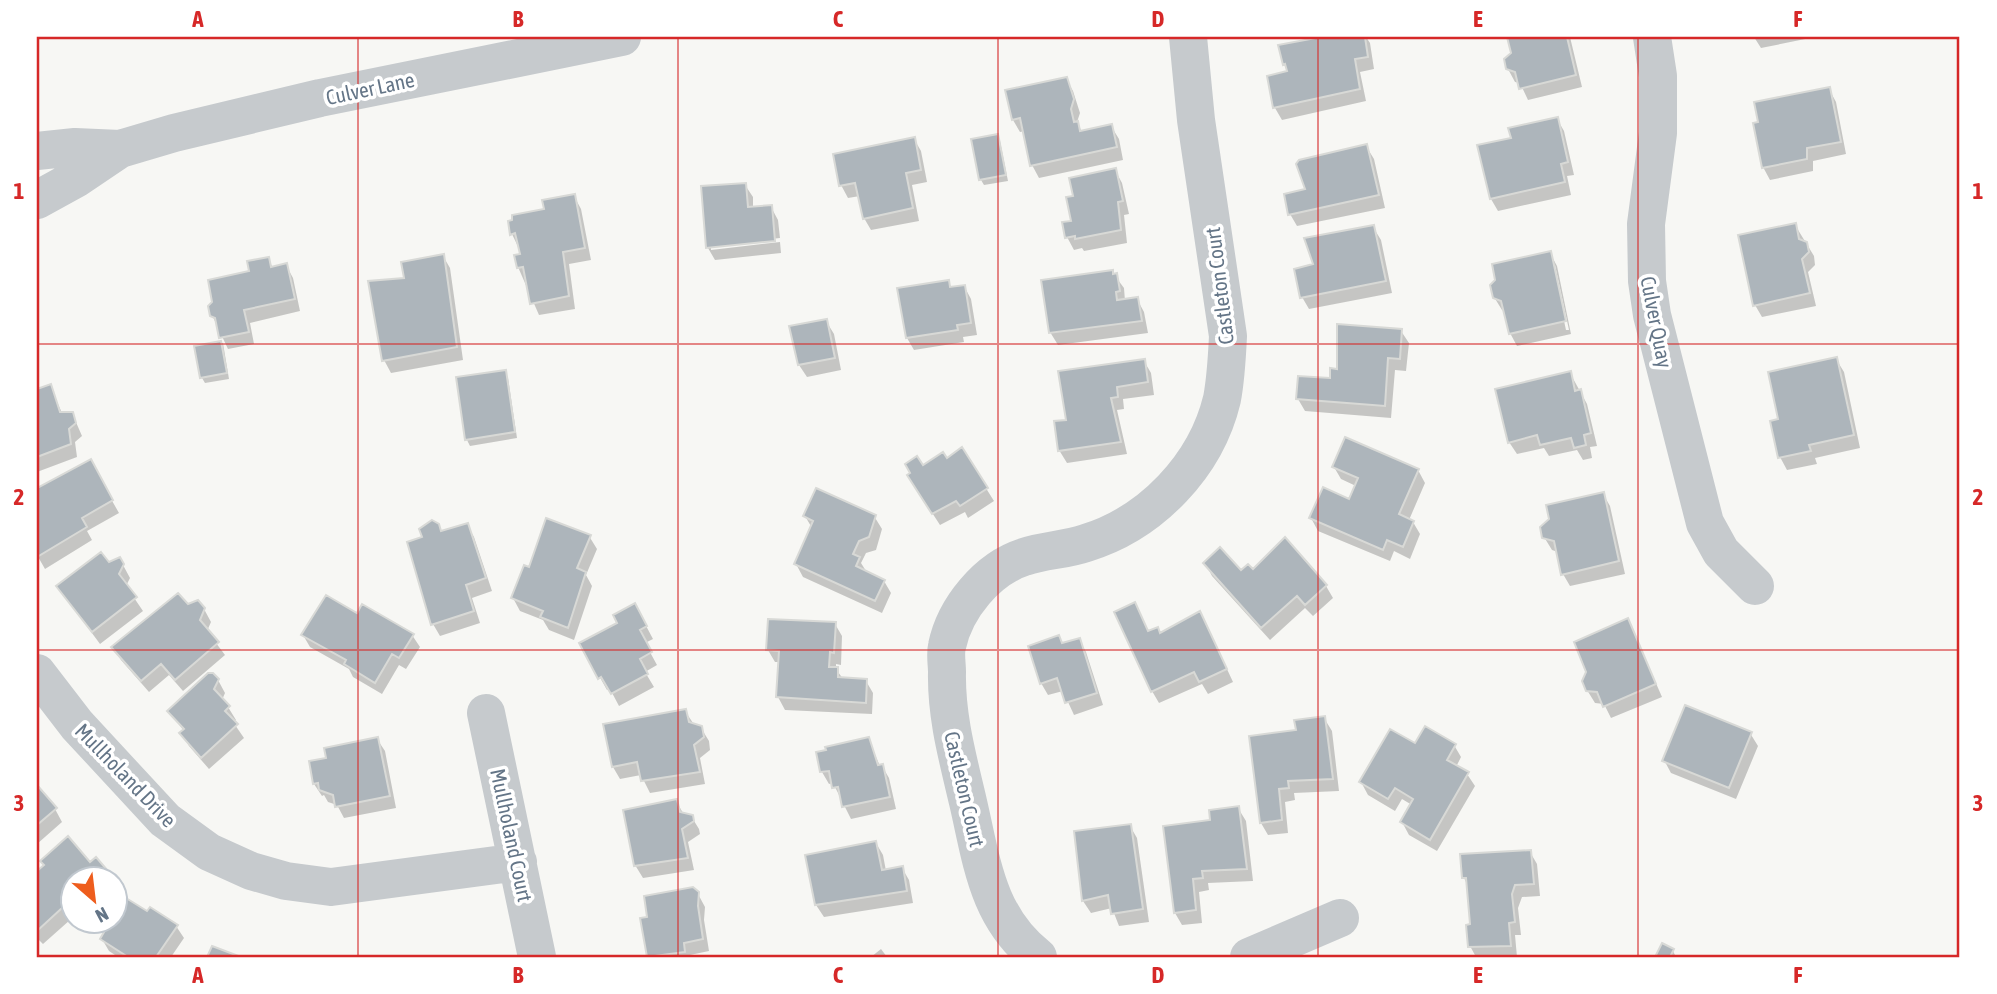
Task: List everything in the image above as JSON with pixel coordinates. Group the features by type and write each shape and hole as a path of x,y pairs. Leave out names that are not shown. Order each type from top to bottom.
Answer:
{"street":[{"name":"Culver Lane","path":"37,200 77,178 120,149 174,133 320,98 622,37"},
{"name":"Castleton Court","path":"1038,957 1022,945 1005,923 989,893 949,721 947,647 955,622 971,595 995,573 1023,557 1087,543 1130,524 1156,505 1184,475 1206,440 1221,402 1227,369 1228,336 1196,120 1188,37"},
{"name":"Culver Quay","path":"1652,37 1658,88 1658,133 1646,224 1647,281 1652,315 1705,523 1721,552 1755,586"},
{"name":"Culver Lane","path":"37,151 75,147 120,149"},
{"name":"Mullholand Drive","path":"37,673 77,725 165,820 209,852 251,871 286,881 331,887 518,862"},
{"name":"Mullholand Court","path":"486,713 537,957"},
{"path":"1249,957 1340,918"}],"building":[{"path":"1321,37 1365,37 1368,57 1355,59 1360,89 1273,108 1267,76 1287,71 1278,45"},
{"path":"1507,37 1567,37 1576,75 1519,89 1515,72 1506,69 1504,59 1511,53"},
{"path":"1067,77 1074,99 1071,109 1074,122 1078,121 1080,131 1112,124 1117,147 1030,166 1020,118 1012,120 1005,90"},
{"path":"1830,87 1841,142 1807,148 1807,159 1762,168 1753,123 1758,122 1754,102"},
{"path":"1558,117 1568,162 1561,164 1565,182 1490,199 1477,145 1511,138 1508,128"},
{"path":"998,134 1006,175 979,180 971,139"},
{"path":"915,137 921,170 906,173 913,208 863,219 855,183 839,186 833,154"},
{"path":"1367,144 1379,195 1288,215 1284,194 1305,189 1296,164 1299,160"},
{"path":"1116,168 1123,201 1118,202 1121,230 1075,239 1075,236 1065,238 1062,222 1071,221 1066,197 1073,196 1069,178"},
{"path":"746,183 748,207 772,205 775,241 706,248 701,186"},
{"path":"575,194 585,248 563,252 569,296 530,304 523,267 517,268 514,255 520,254 515,233 510,235 508,221 512,220 512,215 544,209 542,200"},
{"path":"1796,223 1799,239 1807,242 1809,252 1802,259 1810,293 1753,306 1738,235"},
{"path":"1374,225 1386,281 1300,298 1294,269 1313,264 1304,238"},
{"path":"1551,251 1566,321 1509,334 1501,301 1493,298 1490,285 1495,280 1492,264"},
{"path":"444,254 457,347 382,361 368,281 404,278 401,262"},
{"path":"269,257 271,267 287,263 295,299 244,310 249,332 219,338 215,318 210,316 208,306 212,302 208,280 249,271 247,261"},
{"path":"1113,270 1113,274 1117,273 1120,291 1116,292 1117,300 1138,297 1142,321 1049,333 1041,280"},
{"path":"949,280 950,287 965,285 971,323 957,325 958,330 906,338 897,288"},
{"path":"827,319 835,358 798,365 789,326"},
{"path":"1337,324 1402,329 1400,359 1388,358 1385,406 1296,399 1298,376 1330,378 1330,368 1337,369"},
{"path":"221,341 227,373 200,378 194,346"},
{"path":"1837,357 1854,435 1809,445 1811,451 1778,458 1770,421 1778,419 1768,372"},
{"path":"1145,359 1148,382 1117,387 1118,397 1111,398 1121,442 1058,451 1054,421 1066,420 1058,371"},
{"path":"506,370 515,432 465,440 456,377"},
{"path":"1571,371 1575,391 1581,389 1591,433 1584,435 1586,445 1574,448 1571,438 1540,445 1537,435 1508,443 1495,389"},
{"path":"51,384 60,412 73,412 76,423 69,429 71,444 37,457 37,389"},
{"path":"1345,437 1419,469 1399,514 1414,521 1403,547 1387,540 1383,550 1309,518 1323,487 1349,499 1358,478 1332,467"},
{"path":"962,447 988,488 960,506 956,501 932,514 907,475 910,473 905,464 917,456 923,465 943,452 947,458"},
{"path":"91,459 113,500 82,518 87,527 37,557 37,488"},
{"path":"816,488 876,515 869,537 859,541 853,554 860,557 856,566 885,580 875,601 794,564 813,521 803,516"},
{"path":"1604,492 1619,561 1561,575 1554,541 1542,538 1540,527 1549,519 1546,505"},
{"path":"546,518 591,535 577,568 586,572 568,628 540,617 543,611 511,598 524,565 529,567"},
{"path":"432,520 439,524 441,531 468,523 486,578 466,585 474,611 431,625 407,542 422,537 419,529"},
{"path":"1285,537 1327,585 1305,605 1297,596 1261,628 1203,563 1220,547 1241,570 1248,564 1253,569"},
{"path":"101,552 109,562 120,557 124,564 119,574 137,597 92,632 56,586"},
{"path":"178,593 188,604 198,600 205,608 200,620 219,642 175,680 161,664 141,681 111,647"},
{"path":"326,595 357,613 362,604 414,634 399,658 392,654 375,683 344,664 346,660 301,635"},
{"path":"1135,602 1148,631 1158,627 1160,633 1200,611 1227,669 1199,682 1194,672 1151,692 1114,612"},
{"path":"635,603 647,626 640,630 652,652 640,659 648,674 611,694 601,677 598,679 579,643 617,623 613,615"},
{"path":"1628,618 1656,684 1603,707 1597,692 1586,691 1582,681 1586,672 1574,642"},
{"path":"768,619 836,622 834,653 830,652 829,667 838,667 838,677 867,679 866,703 776,697 779,651 766,650"},
{"path":"1059,635 1062,643 1080,638 1097,693 1065,703 1057,678 1040,684 1028,646"},
{"path":"208,673 213,673 219,679 214,689 230,706 225,711 238,724 201,758 179,733 184,729 167,711"},
{"path":"1685,705 1752,732 1729,788 1662,761"},
{"path":"686,709 689,722 702,726 704,737 694,745 700,772 641,781 637,762 612,767 603,724"},
{"path":"1325,716 1333,779 1288,781 1289,788 1279,789 1282,820 1260,823 1249,736 1296,730 1294,720"},
{"path":"1425,726 1456,744 1447,760 1469,772 1430,840 1400,822 1413,799 1395,788 1388,799 1359,782 1390,729 1415,743"},
{"path":"378,737 390,796 335,807 333,795 319,790 318,783 313,784 309,761 326,758 324,748"},
{"path":"869,737 878,765 883,764 890,797 842,807 838,787 832,788 829,771 820,772 816,752 826,750 825,747"},
{"path":"37,785 57,808 37,825"},
{"path":"677,799 680,812 693,815 694,821 682,829 688,858 634,866 623,810"},
{"path":"1239,806 1247,869 1202,871 1203,878 1193,879 1196,910 1174,913 1163,826 1210,820 1209,810"},
{"path":"1131,824 1143,909 1111,914 1108,895 1082,901 1074,831"},
{"path":"68,836 90,862 96,857 102,864 60,864 60,910 37,931 37,871 44,865 40,861"},
{"path":"876,841 882,870 903,866 907,891 815,905 805,855"},
{"path":"1531,850 1534,884 1515,885 1512,894 1515,922 1509,923 1511,946 1468,947 1466,925 1470,924 1466,878 1462,878 1460,854"},
{"path":"693,887 699,892 698,906 703,939 684,943 685,952 647,957 640,918 647,917 644,896"},
{"path":"130,900 147,911 150,907 178,925 156,957 128,957 100,939 103,934 130,934"},
{"path":"1662,943 1674,949 1670,957 1655,957"},
{"path":"212,946 241,957 207,957"}]}
